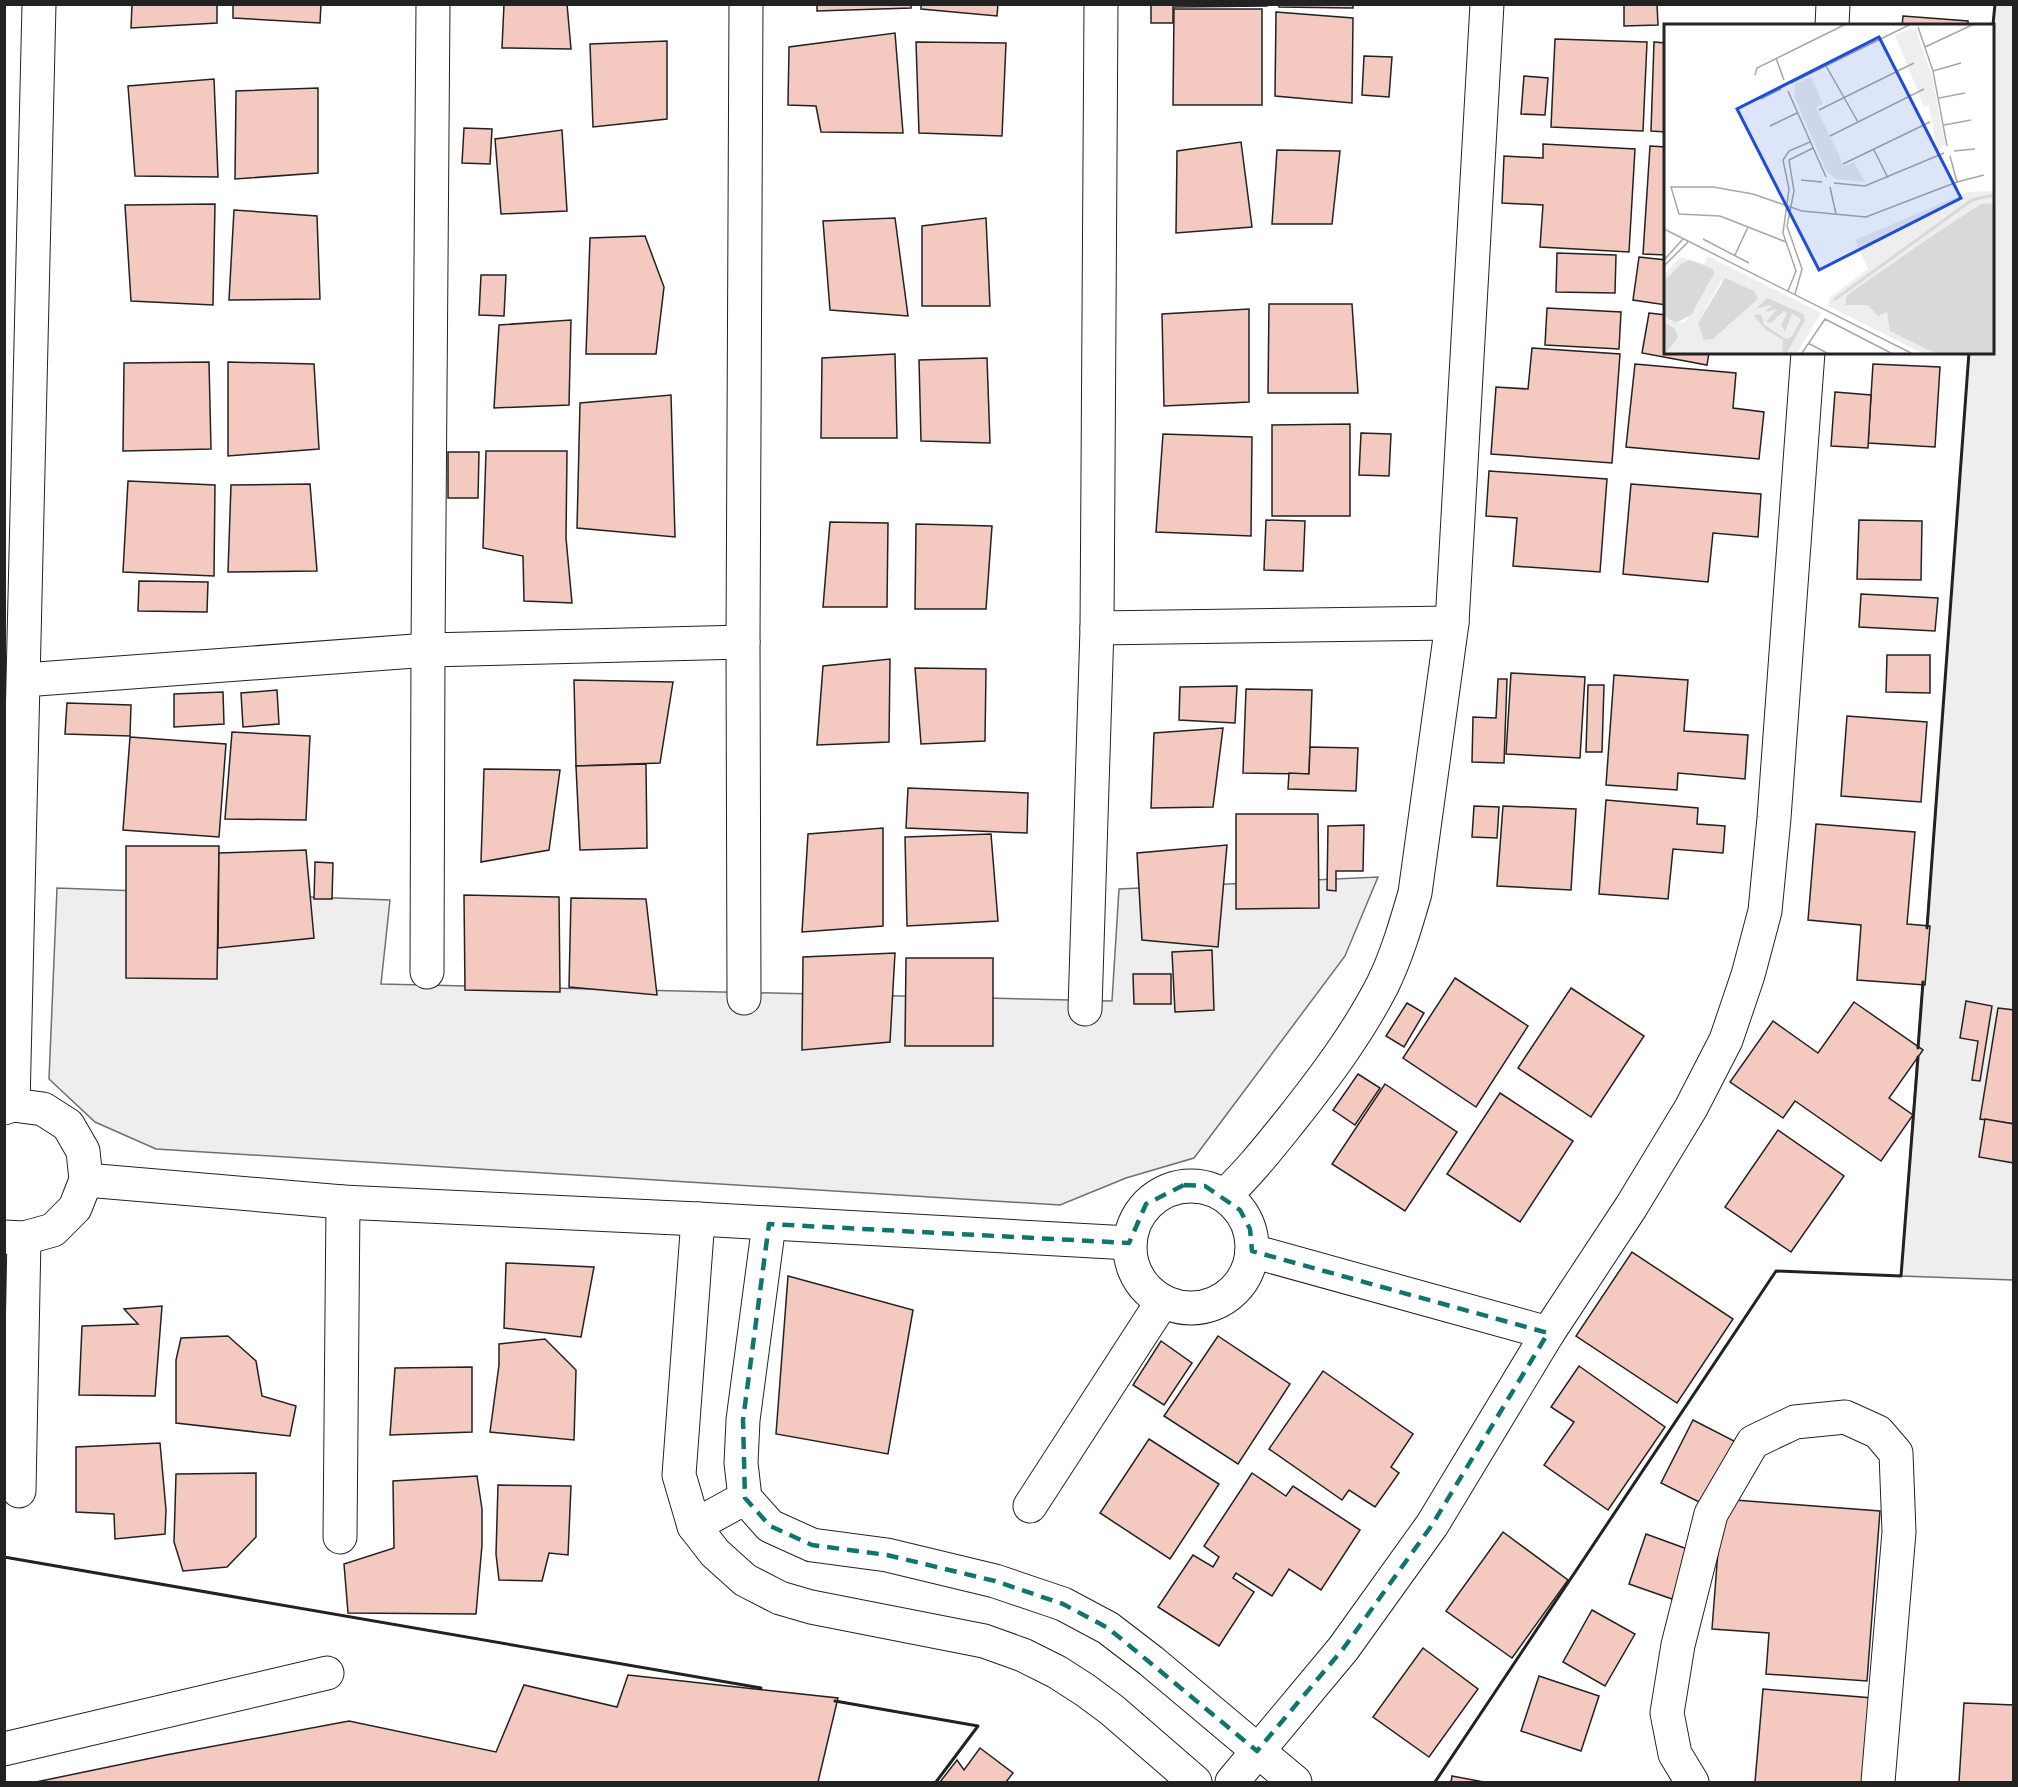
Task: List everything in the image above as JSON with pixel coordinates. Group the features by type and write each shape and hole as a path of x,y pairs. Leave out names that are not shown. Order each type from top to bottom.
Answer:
{"street":[{"path":"19,1491 14,1237 53,1230 75,1208 86,1180 83,1151 68,1125 43,1109 9,1107 24,680 39,4"},
{"path":"427,972 433,4"},
{"path":"744,998 746,4"},
{"path":"1085,1009 1097,628 1101,4"},
{"path":"1224,1195 1257,1162 1313,1092 1357,1030 1383,983 1403,935 1415,893 1452,623 1487,4"},
{"path":"1832,24 1833,4"},
{"path":"1233,1782 1343,1649 1432,1525 1548,1333 1631,1208 1691,1108 1726,1040 1748,975 1765,910 1774,818 1808,354"},
{"path":"1097,628 1452,623"},
{"path":"24,680 428,650 743,642"},
{"path":"86,1180 343,1202 1129,1243"},
{"path":"1184,1185 1205,1186 1224,1195 1240,1210 1250,1229 1252,1251 1246,1275 1231,1294 1209,1306 1185,1309 1162,1302 1143,1287 1132,1266 1129,1243 1134,1222 1146,1204 1164,1191 1184,1185"},
{"path":"340,1537 343,1202"},
{"path":"698,1219 679,1475 694,1526 715,1553 745,1580 780,1598 811,1607 984,1641 1023,1654 1085,1690 1112,1710 1195,1782"},
{"path":"769,1224 743,1420 741,1463 746,1498 770,1526 812,1545 887,1555 995,1581 1063,1604 1108,1628 1143,1654 1295,1782"},
{"path":"1252,1251 1548,1333"},
{"path":"1030,1506 1162,1302"},
{"path":"1692,1782 1675,1754 1667,1713 1678,1645 1711,1514 1753,1442 1795,1422 1845,1417 1878,1432 1896,1453 1899,1532 1878,1782"},
{"path":"694,1526 746,1498"},
{"path":"4,1749 327,1672"}],"highlighted area":[{"path":"1184,1185 1205,1186 1240,1210 1250,1229 1252,1251 1548,1333 1432,1525 1343,1649 1257,1751 1108,1628 1063,1604 995,1581 887,1555 812,1545 770,1526 745,1498 743,1420 769,1224 1129,1243 1146,1204"}],"shaded area":[{"path":"1995,5 2013,5 2013,1280 1901,1276 1969,354 1994,354 1993,24"},
{"path":"1378,877 1345,956 1194,1158 1126,1178 1060,1205 156,1149 95,1122 49,1079 57,888 390,900 381,984 1112,1001 1119,889"}],"building":[{"path":"132,4 217,4 217,23 131,28"},
{"path":"233,4 321,4 320,23 233,18"},
{"path":"504,4 567,4 571,49 502,48"},
{"path":"817,4 911,4 911,8 817,11"},
{"path":"921,4 998,4 997,16 921,9"},
{"path":"1151,4 1267,4 1267,6 1173,7 1173,23 1151,23"},
{"path":"1279,4 1353,4 1353,8 1279,7"},
{"path":"1624,4 1657,4 1658,25 1624,26"},
{"path":"1174,9 1262,9 1262,105 1173,105"},
{"path":"1276,12 1353,18 1352,103 1275,96"},
{"path":"1903,16 1968,21 1968,24 1902,24"},
{"path":"895,33 903,133 821,132 816,106 788,105 789,47"},
{"path":"1555,39 1647,42 1643,131 1551,127"},
{"path":"667,41 667,119 593,127 590,44"},
{"path":"916,42 1006,43 1002,136 919,133"},
{"path":"1654,42 1664,43 1664,132 1651,131"},
{"path":"1364,56 1392,57 1389,97 1362,95"},
{"path":"1524,76 1548,78 1545,115 1521,114"},
{"path":"214,79 218,177 135,176 128,86"},
{"path":"318,88 318,173 235,179 236,91"},
{"path":"464,128 492,129 490,164 462,163"},
{"path":"562,130 567,211 501,214 495,139"},
{"path":"1241,142 1252,227 1176,233 1177,151"},
{"path":"1543,144 1635,149 1629,252 1540,247 1543,205 1502,203 1504,156 1543,158"},
{"path":"1650,146 1664,147 1664,255 1643,254"},
{"path":"1277,150 1340,151 1332,224 1272,224"},
{"path":"215,204 213,305 131,301 125,205"},
{"path":"234,210 317,216 320,299 229,300"},
{"path":"895,218 908,316 830,310 823,221"},
{"path":"986,218 990,306 922,306 922,226"},
{"path":"645,236 664,287 656,354 586,354 590,238"},
{"path":"1557,253 1616,255 1615,293 1556,292"},
{"path":"1639,257 1664,260 1664,305 1633,300"},
{"path":"481,275 506,275 504,316 479,315"},
{"path":"1269,304 1352,304 1358,393 1268,393"},
{"path":"1547,308 1621,312 1619,349 1545,345"},
{"path":"1249,309 1249,402 1164,406 1162,314"},
{"path":"1649,313 1664,315 1664,354 1709,354 1707,365 1642,353"},
{"path":"571,320 569,405 494,408 499,325"},
{"path":"1532,348 1620,354 1612,463 1491,454 1496,387 1528,389"},
{"path":"895,354 897,438 821,438 822,358"},
{"path":"987,358 990,443 921,441 919,360"},
{"path":"209,362 211,449 123,451 124,363"},
{"path":"228,362 314,364 319,449 228,456"},
{"path":"1635,364 1736,373 1733,408 1764,412 1759,459 1626,447"},
{"path":"1873,364 1940,367 1935,447 1868,443"},
{"path":"1835,392 1871,395 1868,448 1831,446"},
{"path":"671,395 675,537 577,528 580,403"},
{"path":"1350,424 1350,516 1272,516 1272,425"},
{"path":"1361,433 1391,434 1389,476 1359,475"},
{"path":"1163,434 1252,437 1251,536 1156,532"},
{"path":"486,451 567,451 566,538 572,603 524,601 523,556 483,548"},
{"path":"448,452 479,452 478,498 448,498"},
{"path":"1489,471 1607,479 1600,572 1513,566 1517,518 1486,516"},
{"path":"128,481 215,485 214,576 123,572"},
{"path":"310,484 317,571 228,572 231,485"},
{"path":"1631,484 1761,494 1758,537 1713,533 1708,582 1623,574"},
{"path":"1266,520 1305,521 1303,571 1264,570"},
{"path":"1859,520 1922,521 1921,580 1857,579"},
{"path":"830,522 888,523 887,607 823,607"},
{"path":"916,524 992,526 986,609 915,609"},
{"path":"139,581 208,582 207,612 138,611"},
{"path":"1861,594 1938,598 1935,631 1859,627"},
{"path":"1887,655 1930,655 1930,693 1886,692"},
{"path":"890,659 889,742 817,745 823,666"},
{"path":"915,668 986,669 985,741 921,744"},
{"path":"1511,673 1585,677 1580,758 1506,754"},
{"path":"1614,675 1688,680 1684,731 1748,735 1745,779 1678,773 1677,790 1606,785"},
{"path":"1498,679 1507,679 1504,763 1472,762 1473,717 1496,718"},
{"path":"574,680 673,682 660,763 576,766"},
{"path":"1588,685 1604,685 1602,752 1586,752"},
{"path":"1237,686 1235,723 1179,720 1180,687"},
{"path":"1246,689 1312,690 1309,774 1243,773"},
{"path":"277,690 279,724 243,727 241,693"},
{"path":"223,692 224,724 174,727 174,694"},
{"path":"67,703 131,705 130,736 65,734"},
{"path":"1847,716 1927,722 1921,802 1841,796"},
{"path":"1223,728 1213,807 1151,808 1154,733"},
{"path":"232,732 310,736 306,820 225,819"},
{"path":"130,737 226,744 219,837 123,830"},
{"path":"1310,747 1358,748 1356,791 1288,789 1289,773 1309,774"},
{"path":"646,764 647,848 580,850 576,766"},
{"path":"484,769 560,770 549,850 481,862"},
{"path":"908,788 1028,793 1027,833 906,828"},
{"path":"1606,800 1698,808 1697,824 1725,826 1723,853 1673,849 1668,899 1599,894"},
{"path":"1474,806 1499,807 1497,838 1472,837"},
{"path":"1503,806 1576,809 1571,890 1497,886"},
{"path":"1236,814 1318,814 1319,908 1236,909"},
{"path":"1816,824 1915,832 1907,924 1930,926 1925,985 1857,980 1861,925 1808,920"},
{"path":"1364,825 1363,871 1336,871 1336,891 1327,890 1328,826"},
{"path":"883,828 883,926 802,932 808,834"},
{"path":"991,834 998,921 907,926 905,837"},
{"path":"1227,845 1218,947 1142,940 1137,853"},
{"path":"126,846 219,846 217,979 126,978"},
{"path":"306,850 314,938 218,948 219,853"},
{"path":"315,862 333,863 332,899 314,899"},
{"path":"464,895 559,897 560,992 465,990"},
{"path":"571,898 646,899 657,995 569,987"},
{"path":"1212,950 1214,1010 1175,1012 1172,952"},
{"path":"895,953 890,1042 802,1050 803,957"},
{"path":"906,958 993,958 993,1046 905,1046"},
{"path":"1133,974 1171,974 1171,1004 1134,1004"},
{"path":"1455,978 1528,1026 1476,1107 1403,1058"},
{"path":"1571,988 1644,1036 1591,1117 1518,1068"},
{"path":"1966,1001 1992,1006 1980,1081 1972,1080 1978,1041 1960,1038"},
{"path":"1854,1002 1923,1050 1889,1098 1913,1115 1881,1161 1795,1101 1783,1118 1730,1082 1773,1021 1818,1053"},
{"path":"1407,1003 1424,1013 1404,1047 1386,1036"},
{"path":"1998,1008 2014,1010 2014,1124 1980,1119"},
{"path":"1358,1074 1380,1088 1355,1125 1333,1110"},
{"path":"1385,1084 1457,1132 1405,1211 1332,1164"},
{"path":"1500,1093 1573,1141 1520,1222 1447,1174"},
{"path":"1985,1119 2014,1124 2014,1163 1979,1157"},
{"path":"1778,1130 1844,1176 1791,1252 1725,1207"},
{"path":"1632,1252 1733,1319 1677,1403 1576,1336"},
{"path":"506,1263 594,1267 581,1337 504,1328"},
{"path":"788,1276 913,1310 888,1454 776,1434"},
{"path":"162,1306 155,1396 79,1395 82,1326 138,1324 124,1309"},
{"path":"228,1336 256,1361 262,1396 296,1406 290,1436 176,1423 176,1360 181,1338"},
{"path":"1218,1336 1290,1384 1238,1464 1164,1416"},
{"path":"545,1339 576,1370 574,1440 490,1432 499,1365 499,1344"},
{"path":"1161,1341 1192,1363 1164,1405 1133,1385"},
{"path":"1579,1366 1665,1427 1608,1510 1544,1465 1574,1422 1551,1407"},
{"path":"472,1367 472,1432 390,1435 395,1368"},
{"path":"1323,1371 1413,1434 1391,1467 1399,1473 1375,1507 1349,1490 1342,1500 1269,1449"},
{"path":"1693,1420 1738,1443 1707,1506 1661,1483"},
{"path":"1149,1439 1219,1484 1170,1559 1100,1513"},
{"path":"160,1443 166,1510 165,1534 115,1539 114,1514 76,1512 76,1447"},
{"path":"256,1473 256,1537 227,1567 183,1571 174,1542 176,1474"},
{"path":"1252,1473 1286,1496 1293,1486 1360,1530 1321,1590 1289,1569 1272,1596 1236,1573 1233,1578 1254,1592 1219,1646 1158,1607 1193,1555 1213,1567 1219,1557 1204,1546"},
{"path":"477,1476 482,1509 482,1545 476,1614 348,1613 344,1564 394,1548 393,1481"},
{"path":"498,1485 571,1486 568,1555 549,1553 542,1581 499,1580 496,1554"},
{"path":"1722,1499 1880,1511 1867,1681 1766,1674 1769,1633 1712,1629"},
{"path":"1503,1532 1568,1580 1512,1658 1446,1611"},
{"path":"1646,1534 1690,1550 1672,1599 1629,1584"},
{"path":"1592,1610 1635,1634 1605,1686 1563,1662"},
{"path":"1423,1648 1478,1689 1429,1757 1373,1717"},
{"path":"628,1675 838,1698 818,1782 36,1782 349,1721 496,1752 524,1685 617,1707"},
{"path":"1539,1676 1599,1696 1581,1751 1521,1731"},
{"path":"1763,1689 1873,1698 1867,1782 1755,1782"},
{"path":"1964,1703 2014,1705 2014,1782 1959,1782"},
{"path":"980,1748 1013,1773 1006,1782 940,1782 957,1760 964,1770"},
{"path":"1452,1776 1484,1782 1451,1782"}],"wall":[{"path":"1993,24 1995,4"},
{"path":"1927,928 1969,354"},
{"path":"1918,1048 1923,982"},
{"path":"1435,1782 1776,1271 1901,1276 1918,1057"},
{"path":"4,1557 761,1688"},
{"path":"835,1701 978,1726 936,1782"}]}
